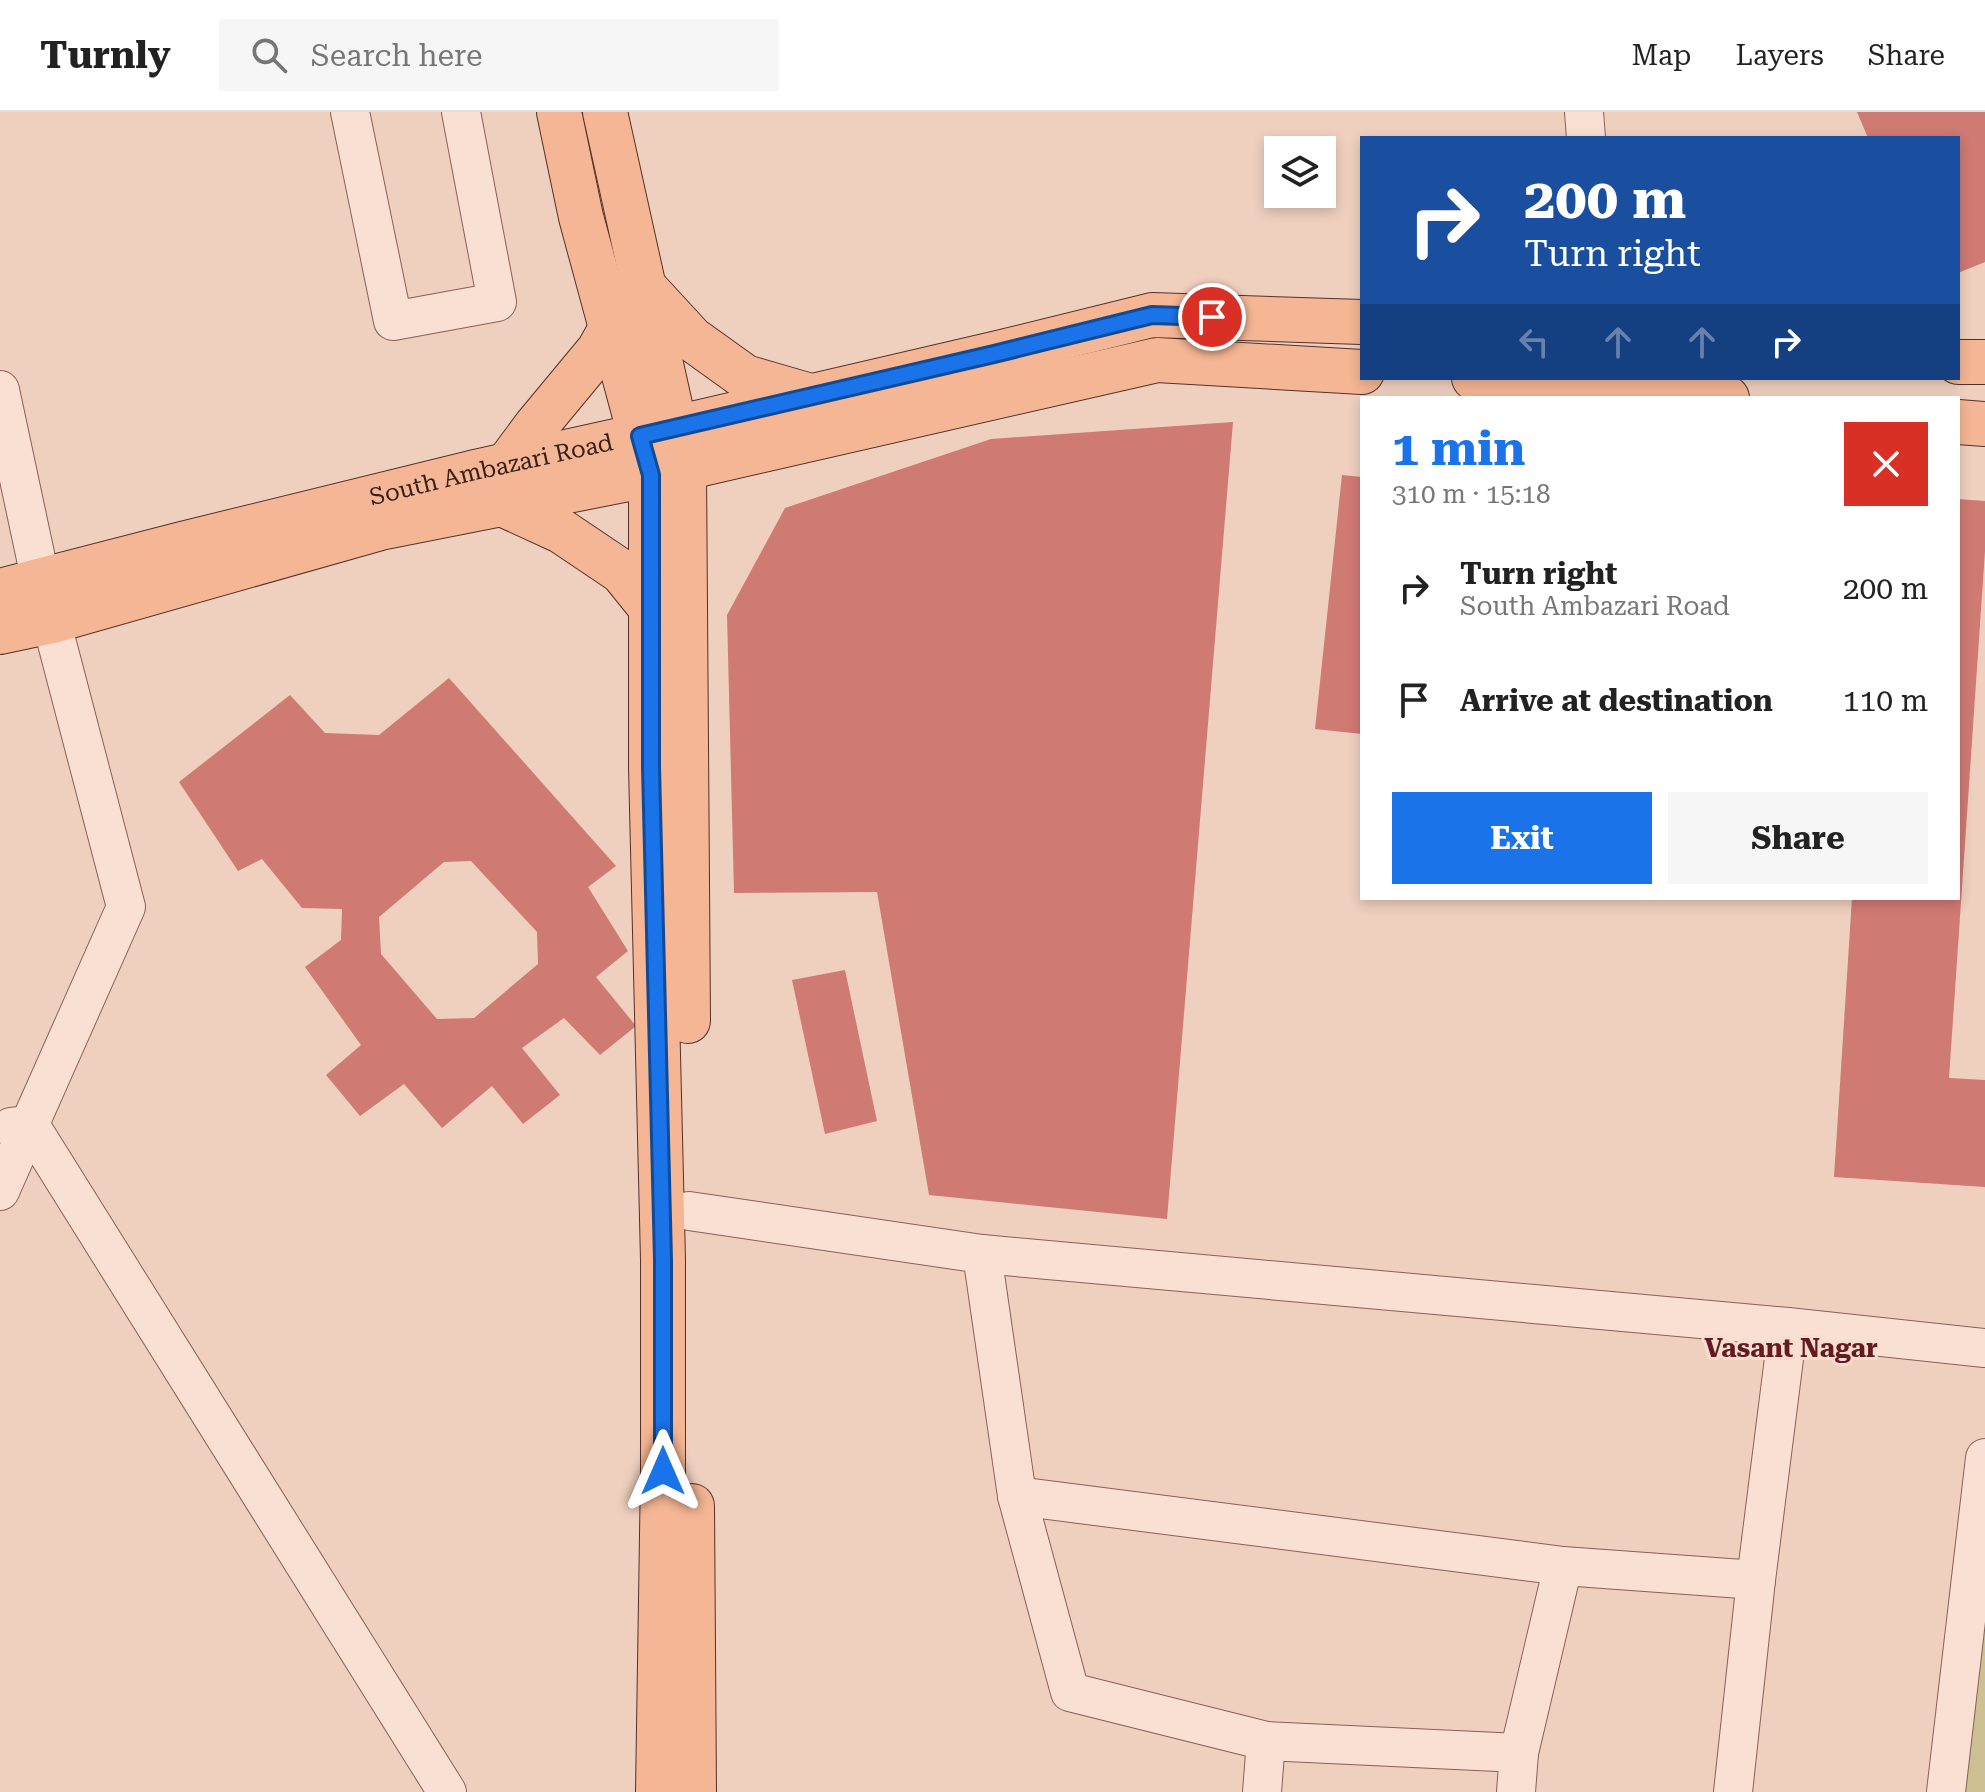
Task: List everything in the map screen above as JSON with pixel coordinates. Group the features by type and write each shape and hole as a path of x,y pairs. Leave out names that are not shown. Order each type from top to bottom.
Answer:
{"main road":[{"path":"559,112 581,217 611,328 662,452 651,608 651,767 663,1260 658,1792"},
{"path":"605,112 644,286 662,452 685,551 694,1792"},
{"path":"644,286 692,339 745,377 811,396"},
{"name":"South Ambazari Road","path":"662,452 811,396 1152,315 1360,322"},
{"path":"611,328 599,350 536,426 504,484 561,531 622,572 651,608"},
{"name":"South Ambazari Road","path":"0,632 31,598 380,528 504,484 662,452 784,446 1157,360 1360,372"},
{"path":"1960,362 1985,362"},
{"path":"1510,380 1634,387 1710,396"},
{"path":"1960,422 1985,424"},
{"path":"685,551 714,496 784,446"}],"street":[{"path":"350,112 393,321 497,302 461,112"},
{"path":"1584,112 1586,136"},
{"path":"0,390 31,598 126,907 15,1126 0,1191"},
{"path":"15,1126 447,1792"},
{"path":"689,1211 982,1254 1788,1327 1985,1348"},
{"path":"982,1254 1017,1496 1070,1692 1266,1741 1519,1753"},
{"path":"1733,1792 1788,1327"},
{"path":"1946,1792 1985,1458"},
{"path":"1017,1496 1563,1566 1756,1580"},
{"path":"1516,1792 1519,1753 1563,1566"},
{"path":"1262,1792 1266,1741"}],"shaded area":[{"path":"1985,1622 1985,1792 1965,1792"}],"building":[{"path":"1857,112 1985,112 1985,262 1960,272 1960,136 1867,136"},
{"path":"1233,422 1167,1219 929,1195 877,892 734,893 727,615 785,508 991,439"},
{"path":"1342,475 1360,477 1360,734 1315,729"},
{"path":"1960,499 1985,501 1985,551 1949,1078 1985,1080 1985,1187 1834,1177 1852,900 1960,900"},
{"path":"449,678 616,866 588,887 628,951 596,977 636,1026 600,1055 564,1018 522,1048 560,1095 523,1124 492,1086 442,1128 404,1084 360,1116 326,1075 361,1045 305,967 341,940 342,909 302,908 262,859 238,871 179,782 290,695 325,733 379,735","holes":["471,861 537,932 538,964 474,1018 437,1019 381,954 379,917 444,862"]},
{"path":"845,970 877,1121 825,1134 792,980"}],"district":[{"name":"Vasant Nagar","path":"1791,1348"}],"route":[{"path":"663,1471 663,1260 651,767 651,475 640,436 1152,315 1212,317"}]}
